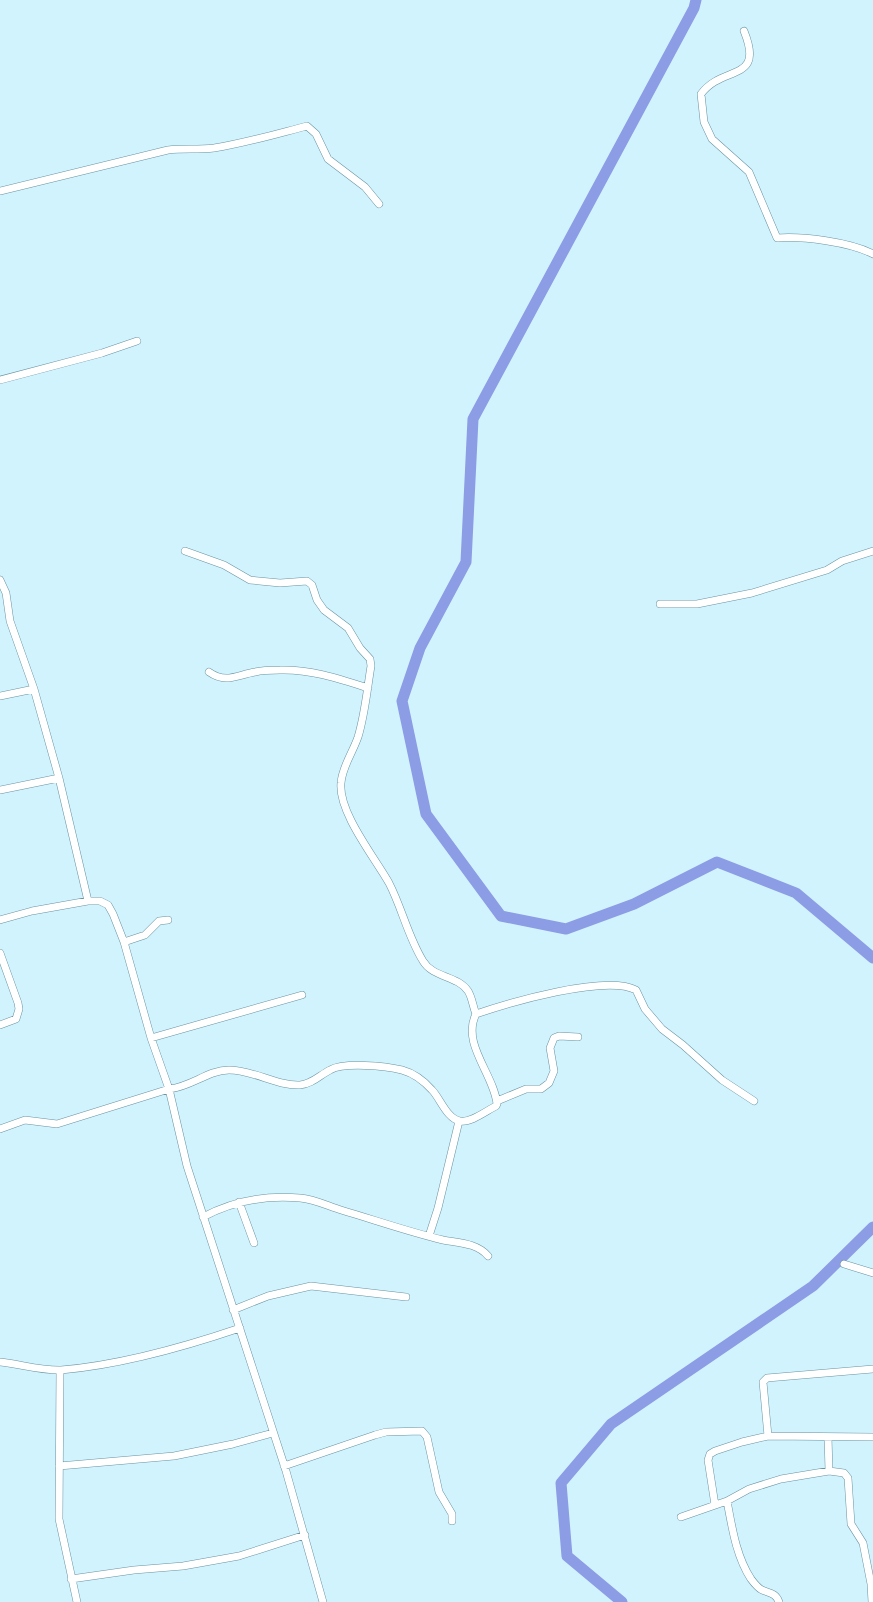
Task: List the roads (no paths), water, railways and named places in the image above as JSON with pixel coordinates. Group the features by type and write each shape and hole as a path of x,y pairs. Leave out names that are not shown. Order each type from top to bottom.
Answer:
{"street":[{"path":"744,31 750,46 748,64 742,70 719,78 701,94 704,122 712,139 749,172 777,238 795,238 856,247 873,254"},
{"path":"0,191 168,150 178,148 194,150 238,144 307,126 316,134 328,159 365,187 379,204"},
{"path":"0,380 102,353 137,341"},
{"path":"185,551 224,564 250,580 280,583 303,580 310,583 318,603 328,614 348,628 360,648 370,659 371,666 362,724 341,783 343,798 359,834 389,884 423,962 434,972 456,981 467,989 476,1014 472,1023 473,1039 490,1079 497,1101 496,1106 473,1118 459,1121"},
{"path":"660,604 697,604 731,598 806,577 830,569 842,562 873,551"},
{"path":"0,580 6,593 10,621 34,689 59,778 88,901"},
{"path":"209,672 216,677 226,679 255,672 281,670 337,678 368,688"},
{"path":"0,696 34,689"},
{"path":"0,790 59,778"},
{"path":"0,920 32,910 88,901 100,901 108,905 124,942 151,1038 169,1089 187,1166 284,1466 323,1602"},
{"path":"124,942 145,935 158,921 168,920"},
{"path":"0,953 19,1009 16,1019 0,1025"},
{"path":"476,1014 499,1006 564,991 618,985 632,988 637,991 643,1006 662,1029 683,1045 722,1080 754,1100"},
{"path":"151,1038 302,995"},
{"path":"497,1101 526,1089 536,1089 545,1086 552,1079 554,1071 550,1048 554,1038 559,1036 578,1037"},
{"path":"0,1129 25,1120 57,1124 169,1089 181,1088 221,1070 252,1072 292,1085 302,1085 314,1081 331,1069 344,1067 380,1066 402,1070 415,1075 432,1090 448,1112 459,1121"},
{"path":"429,1236 438,1208 459,1121"},
{"path":"203,1217 220,1208 239,1202 264,1198 302,1198 429,1236 474,1246 481,1249 488,1256"},
{"path":"239,1202 254,1243"},
{"path":"844,1264 873,1273"},
{"path":"233,1310 268,1296 311,1286 406,1296"},
{"path":"0,1362 60,1370 122,1360 212,1337 240,1328"},
{"path":"768,1436 763,1382 767,1378 873,1369"},
{"path":"60,1370 58,1519 77,1602"},
{"path":"284,1466 386,1432 422,1431 427,1437 439,1492 452,1514 452,1521"},
{"path":"59,1466 174,1456 233,1444 273,1433"},
{"path":"715,1505 708,1460 710,1454 715,1451 742,1442 768,1436 873,1437"},
{"path":"828,1437 829,1471"},
{"path":"681,1516 728,1501 762,1485 781,1479 829,1471 844,1473 848,1478 852,1524 863,1544 871,1584 872,1602"},
{"path":"728,1501 735,1538 750,1577 758,1588 771,1593 778,1598 779,1602"},
{"path":"71,1579 134,1570 183,1566 239,1556 305,1535"}],"waterway":[{"path":"696,0 694,8 473,419 466,562 420,648 402,701 426,814 501,916 566,929 634,904 717,862 796,893 873,958"},
{"path":"622,1602 567,1556 561,1483 611,1424 813,1286 873,1227"}]}
